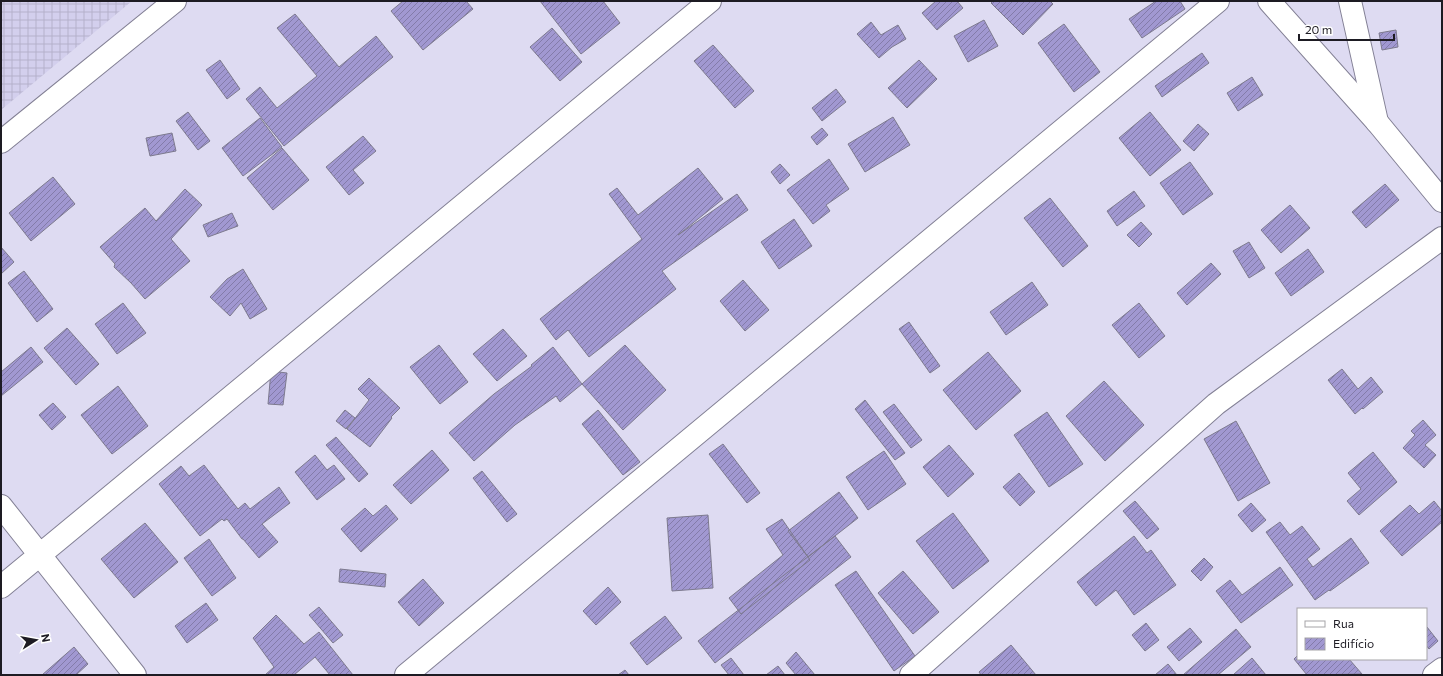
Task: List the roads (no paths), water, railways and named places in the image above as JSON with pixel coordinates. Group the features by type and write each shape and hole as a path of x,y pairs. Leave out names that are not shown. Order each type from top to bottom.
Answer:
{"street":[{"path":"1,142 175,1"},
{"path":"1,587 710,1"},
{"path":"406,675 1218,1"},
{"path":"1269,1 1377,122 1442,201"},
{"path":"1350,1 1377,122"},
{"path":"911,675 1216,404 1442,238"},
{"path":"1,506 135,675"},
{"path":"1434,675 1442,669"}]}
